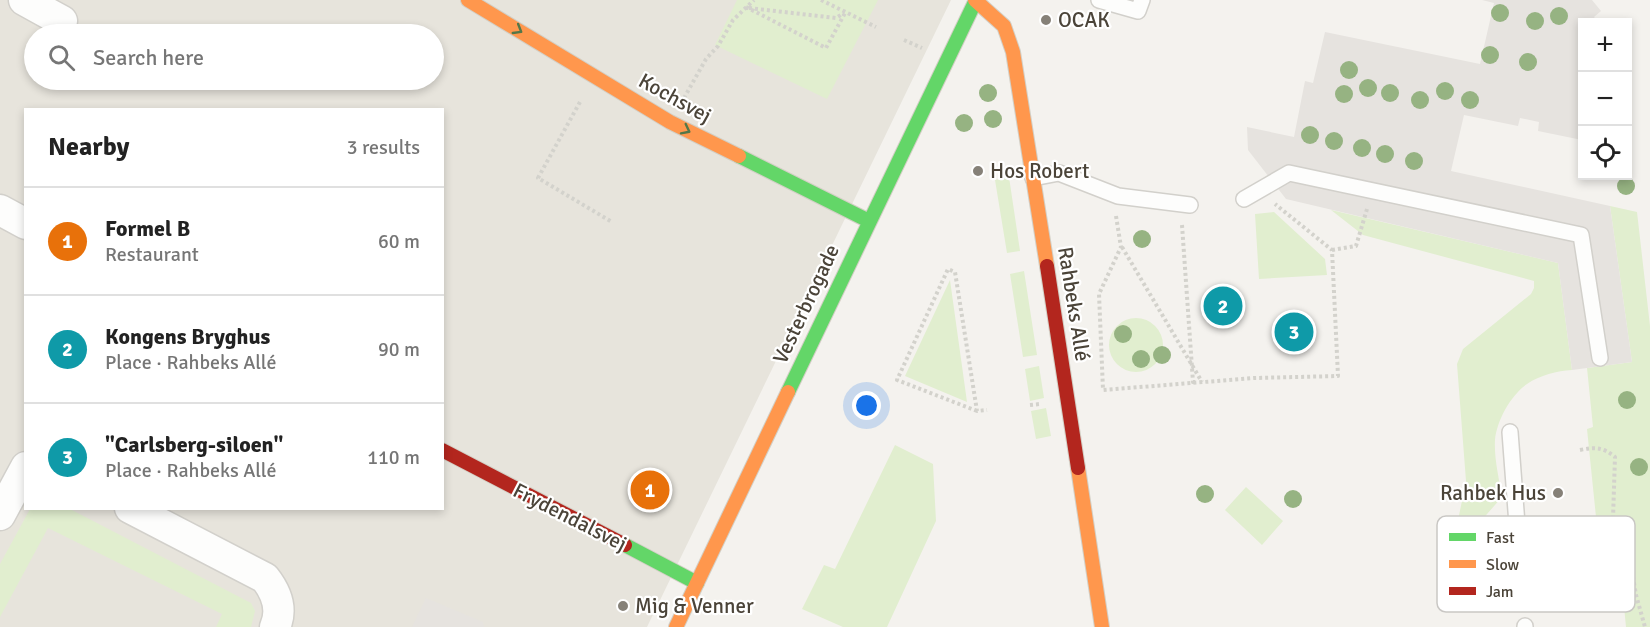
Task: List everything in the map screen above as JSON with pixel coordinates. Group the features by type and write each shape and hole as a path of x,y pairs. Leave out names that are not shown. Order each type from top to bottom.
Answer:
{"street":[{"path":"24,0 62,21"},
{"name":"Kochsvej","path":"468,0 670,122 869,221"},
{"name":"Rahbeks Allé","path":"976,0 1004,26 1013,52 1102,627"},
{"name":"Vesterbrogade","path":"676,627 976,0"},
{"path":"0,210 24,223"},
{"name":"Frydendalsvej","path":"444,451 697,583"},
{"path":"0,515 24,471"},
{"path":"134,510 265,578 274,590 279,604 278,621 275,627"}],"lane":[{"path":"1099,0 1138,11 1142,0"},
{"path":"1033,178 1059,173 1118,196 1186,205"},
{"path":"1244,199 1289,173 1581,235 1600,358"},
{"path":"1510,432 1516,516"}],"path":[{"path":"670,122 706,59 718,46 734,20 754,0"},
{"path":"821,0 876,27"},
{"path":"746,7 836,18 845,13"},
{"path":"746,7 826,48 845,13"},
{"path":"580,102 538,178 612,222"},
{"path":"1121,247 1100,294 1103,390 1254,378 1338,376 1332,250 1258,190"},
{"path":"1332,250 1356,246 1372,191"},
{"path":"1112,194 1121,247 1203,382"},
{"path":"1186,205 1192,382"},
{"path":"977,411 954,272 948,269 897,380 977,411 987,410"},
{"path":"1580,450 1605,449 1615,457 1613,516"},
{"path":"1635,590 1645,627"}],"shaded area":[{"path":"0,0 951,0 647,627 0,627"},
{"path":"1482,0 1592,0 1601,11 1595,18 1578,18 1578,139 1538,131 1539,122 1520,118 1518,126 1464,115 1451,171 1610,206 1632,362 1572,370 1558,263 1286,199 1248,150 1247,127 1294,137 1305,81 1313,83 1325,32 1480,64 1494,3"},
{"path":"426,598 483,622 484,627 412,627"}],"green space":[{"path":"737,0 878,0 827,99 715,45"},
{"path":"1009,177 1020,251 1007,253 995,180"},
{"path":"1610,206 1637,212 1650,326 1650,627 1626,627 1625,612 1635,612 1635,516 1596,516 1587,429 1593,427 1587,368 1632,362"},
{"path":"1331,210 1558,263 1572,370 1537,378 1521,389 1510,401 1502,416 1495,440 1502,497 1485,516 1459,516 1466,481 1457,364 1463,349 1531,294 1534,281 1363,235"},
{"path":"1274,212 1325,259 1327,275 1259,279 1255,214"},
{"path":"1024,271 1037,355 1023,357 1010,274"},
{"path":"950,280 967,402 905,376"},
{"path":"1136,318 1146,320 1155,326 1161,335 1163,345 1161,355 1155,364 1146,370 1136,372 1126,370 1117,364 1111,355 1109,345 1111,335 1117,326 1126,320"},
{"path":"1039,366 1044,398 1030,401 1025,369"},
{"path":"1046,408 1051,436 1036,439 1031,411"},
{"path":"895,445 933,464 936,521 887,627 843,627 802,609 824,565 835,569"},
{"path":"1246,487 1283,521 1262,545 1225,510"},
{"path":"29,510 72,510 251,603 255,611 251,627 216,627 222,614 48,528 0,617 0,564"}],"traffic: fast":[{"path":"788,392 976,0"},
{"path":"739,156 869,221"},
{"path":"625,545 697,583"}],"traffic: slow":[{"path":"468,0 670,122 739,156"},
{"path":"975,0 1004,26 1013,52 1047,266"},
{"path":"676,627 788,392"},
{"path":"1078,468 1102,627"}],"traffic: jam":[{"path":"1047,266 1078,468"},
{"path":"444,451 625,545"}],"place":[{"name":"OCAK","path":"1046,20"},
{"name":"Hos Robert","path":"978,171"},
{"name":"Kongens Bryghus","path":"1223,306"},
{"name":"\"Carlsberg-siloen\"","path":"1294,332"},
{"name":"Formel B","path":"650,490"},
{"name":"Rahbek Hus","path":"1558,493"},
{"name":"Mig & Venner","path":"623,606"}]}
